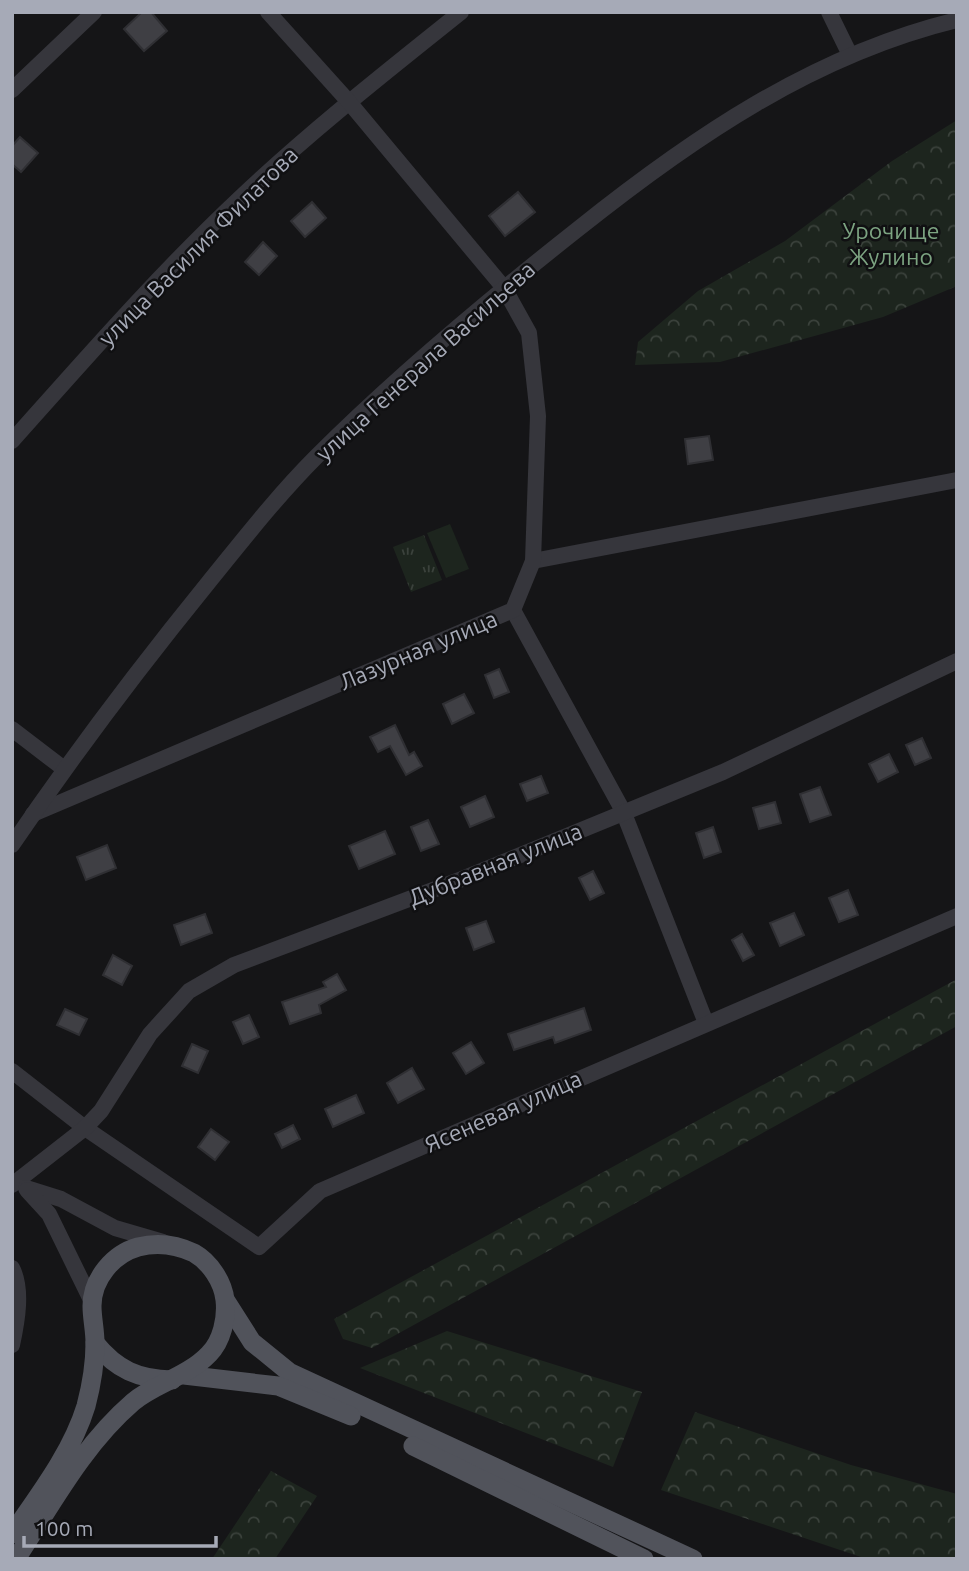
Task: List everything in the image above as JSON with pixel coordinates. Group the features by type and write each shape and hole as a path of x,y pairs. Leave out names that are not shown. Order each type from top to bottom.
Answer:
{"main road":[{"path":"12,1534 72,1442 86,1404 95,1343 92,1303 105,1268 127,1250 151,1243 174,1245 207,1264 221,1283 225,1299 225,1322 211,1353 179,1378 135,1401 89,1447 16,1559"},
{"path":"225,1299 252,1342 289,1373 693,1559"},
{"path":"95,1343 111,1362 132,1375 278,1386 357,1418 644,1559"}],"street":[{"path":"12,90 94,12"},
{"path":"268,12 349,102 503,288 528,333 537,404 533,561 957,480"},
{"name":"улица Василия Филатова","path":"12,441 86,357 240,198 349,102 461,12"},
{"path":"829,12 850,55"},
{"name":"улица Генерала Васильева","path":"12,845 63,768 147,657 258,521 316,457 503,288 672,156 786,85 850,55 957,20"},
{"name":"Лазурная улица","path":"33,814 513,610 533,561"},
{"path":"513,610 623,811 706,1023"},
{"name":"Дубравная улица","path":"17,1183 85,1128 101,1111 150,1034 189,991 234,965 462,879 723,772 957,661"},
{"path":"12,729 63,768"},
{"name":"Ясеневая улица","path":"85,1128 259,1247 320,1191 957,916"},
{"path":"12,1071 85,1128"},
{"path":"17,1183 61,1199 115,1228 174,1245"},
{"path":"17,1183 49,1213 92,1303"},
{"path":"12,1268 16,1276 17,1300 12,1345"}],"green space":[{"name":"Урочище Жулино","path":"957,120 957,286 883,317 720,362 635,365 638,342 698,291 785,241 892,161"},
{"path":"450,524 469,569 446,578 427,533"},
{"path":"424,535 442,580 411,592 393,547"},
{"path":"957,979 957,1026 372,1348 343,1339 334,1319"},
{"path":"447,1331 642,1392 613,1467 360,1368"},
{"path":"695,1412 851,1465 957,1494 957,1559 867,1559 661,1490"},
{"path":"271,1471 317,1496 275,1559 212,1559"}],"building":[{"path":"142,12 151,12 167,31 144,51 124,29"},
{"path":"20,137 38,153 21,172 12,164 12,146"},
{"path":"518,192 535,212 505,236 489,216"},
{"path":"312,202 326,218 305,237 291,221"},
{"path":"263,242 277,256 259,275 245,262"},
{"path":"709,436 713,460 688,464 685,439"},
{"path":"499,669 509,692 494,698 485,675"},
{"path":"464,694 474,713 452,724 443,704"},
{"path":"395,725 409,755 414,752 422,766 406,775 390,746 378,752 370,737"},
{"path":"922,738 931,758 915,765 906,745"},
{"path":"889,754 898,772 878,782 869,764"},
{"path":"541,776 548,793 527,801 520,784"},
{"path":"820,787 831,815 810,822 800,794"},
{"path":"485,796 494,817 470,827 461,807"},
{"path":"775,802 781,823 759,829 753,808"},
{"path":"428,820 439,844 421,851 411,827"},
{"path":"713,827 721,852 704,858 696,833"},
{"path":"385,831 395,854 359,869 349,846"},
{"path":"107,845 116,868 86,880 77,857"},
{"path":"593,871 604,893 590,900 579,878"},
{"path":"848,890 858,915 839,922 829,898"},
{"path":"794,913 804,935 780,946 770,923"},
{"path":"205,914 212,933 181,945 174,925"},
{"path":"486,921 494,942 474,950 466,928"},
{"path":"742,934 754,955 743,961 732,940"},
{"path":"113,955 132,966 122,985 103,975"},
{"path":"337,974 346,990 319,1005 321,1013 290,1024 282,1002 326,987 323,982"},
{"path":"584,1008 591,1030 555,1043 553,1037 514,1050 508,1034"},
{"path":"65,1009 87,1019 79,1035 57,1025"},
{"path":"249,1015 259,1037 243,1044 233,1022"},
{"path":"471,1042 484,1063 466,1074 453,1053"},
{"path":"192,1044 208,1051 198,1073 182,1066"},
{"path":"412,1068 424,1089 398,1103 387,1083"},
{"path":"356,1095 364,1113 333,1127 325,1109"},
{"path":"293,1125 300,1139 282,1148 275,1134"},
{"path":"211,1129 229,1142 215,1160 198,1147"}]}
